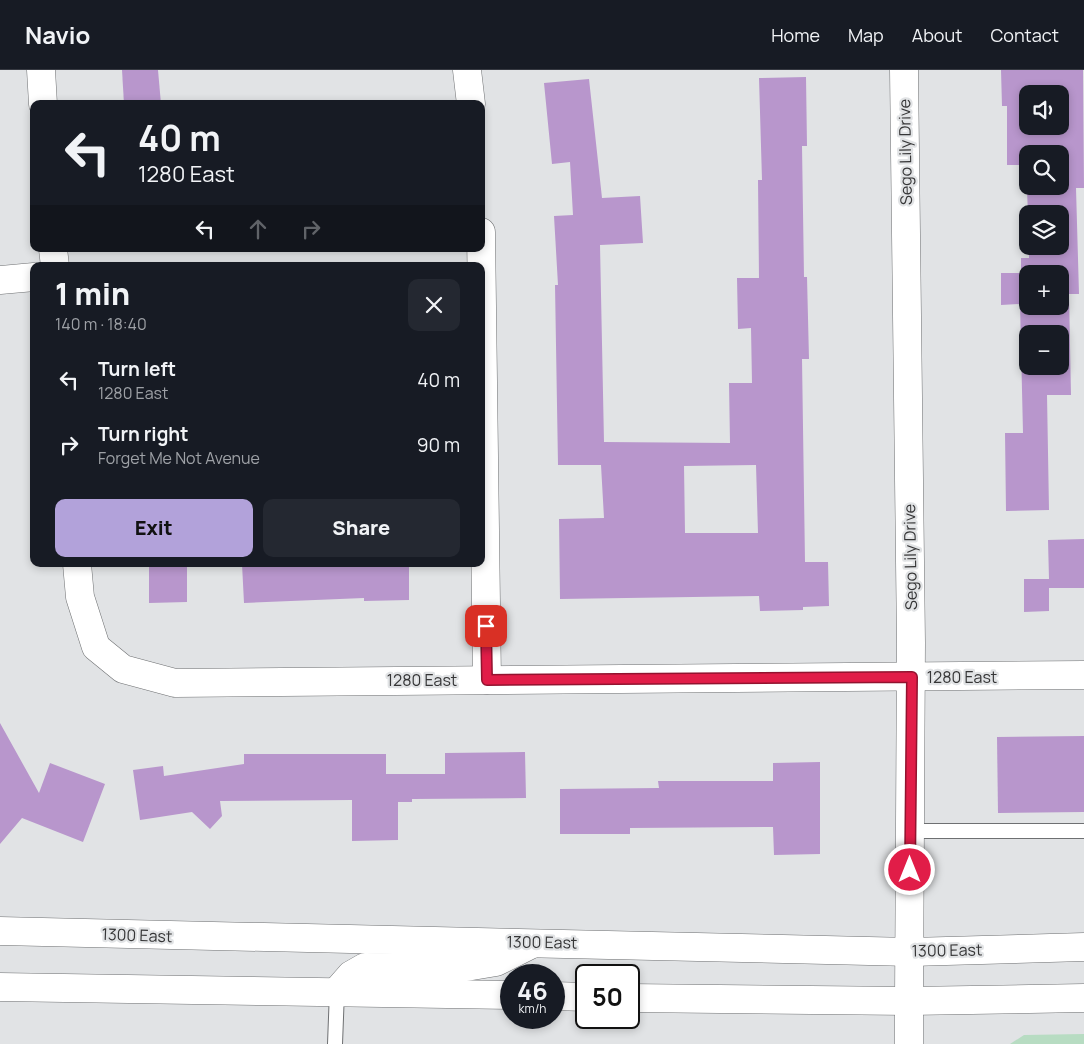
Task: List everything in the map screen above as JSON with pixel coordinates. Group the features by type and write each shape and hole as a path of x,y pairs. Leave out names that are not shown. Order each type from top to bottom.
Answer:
{"main road":[{"path":"40,70 43,100"},
{"path":"467,70 471,100"},
{"name":"Sego Lily Drive","path":"904,70 912,677 910,1044"},
{"path":"0,280 30,277"},
{"path":"485,531 487,680"},
{"name":"1280 East","path":"77,567 80,597 96,647 123,669 175,683 1084,676"},
{"name":"1300 East","path":"0,931 237,938 536,942 910,952 1084,947"},
{"path":"337,990 351,976 365,967 460,968 496,962 536,942"},
{"path":"0,987 337,990 500,995"},
{"path":"640,998 909,1001 1084,998"}],"lane":[{"path":"910,831 1084,831"},
{"path":"335,1044 337,990"}],"green space":[{"path":"1084,1034 1084,1044 1010,1044 1024,1035"}],"building":[{"path":"122,70 158,70 161,100 124,100"},
{"path":"1001,70 1083,70 1084,188 1076,188 1079,294 1069,294 1069,265 1021,265 1021,258 1029,258 1029,255 1069,255 1069,205 1028,205 1027,195 1069,195 1069,145 1019,145 1019,165 1007,165 1007,106 1002,106"},
{"path":"806,77 807,146 802,146 804,277 807,277 809,359 802,359 805,562 828,562 829,606 803,607 803,610 760,611 759,596 560,599 559,519 604,518 601,465 558,465 555,285 558,285 554,216 573,215 570,162 552,164 544,83 589,79 602,198 640,196 643,243 600,245 604,442 730,443 729,383 752,383 751,328 738,329 737,278 759,278 758,180 762,180 759,78","holes":["756,465 758,533 685,533 684,466"]},
{"path":"1001,273 1019,273 1019,304 1001,305"},
{"path":"1069,294 1071,395 1047,395 1049,510 1006,511 1005,433 1023,433 1022,375 1069,375 1069,325 1020,325 1020,315 1069,315"},
{"path":"1084,539 1084,588 1049,588 1049,611 1024,612 1024,579 1049,579 1048,540"},
{"path":"149,567 187,567 187,602 149,603"},
{"path":"242,567 409,567 409,600 364,601 364,598 244,603"},
{"path":"0,723 39,793 50,763 105,784 83,842 22,818 0,844"},
{"path":"1084,736 1084,812 998,813 997,737"},
{"path":"525,752 526,798 412,799 412,802 398,802 398,840 352,841 352,800 220,801 222,816 210,829 192,812 140,820 133,770 163,766 164,776 244,764 244,754 386,754 386,774 445,774 445,753"},
{"path":"820,762 820,854 774,855 773,827 630,828 630,834 560,834 560,789 659,788 658,781 773,781 773,763"}],"route":[{"path":"486,626 487,680 912,677 910,870"}]}
